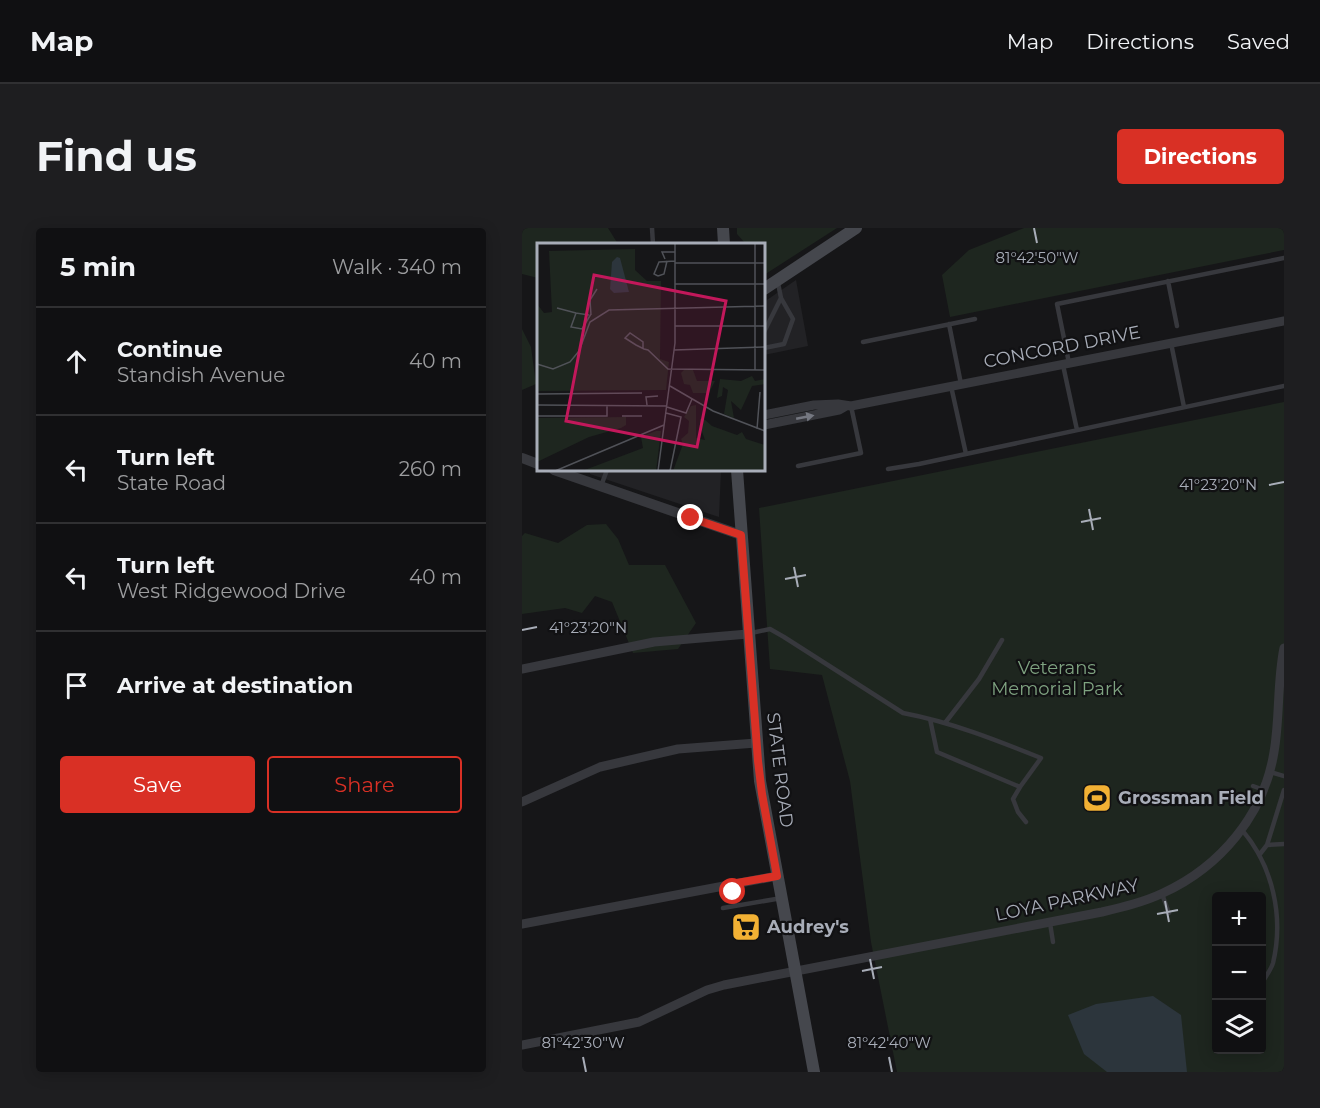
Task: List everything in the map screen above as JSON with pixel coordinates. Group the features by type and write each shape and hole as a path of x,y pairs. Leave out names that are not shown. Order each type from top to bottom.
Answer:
{"main road":[{"path":"723,228 724,243"},
{"path":"765,288 856,228"},
{"name":"STATE ROAD","path":"737,471 756,743 762,794 814,1072"}],"street":[{"name":"CONCORD DRIVE","path":"765,425 839,410 848,406 1284,321"},
{"name":"CONCORD DRIVE","path":"765,415 814,405 848,406"},
{"path":"522,458 537,464"},
{"path":"557,471 741,535"},
{"path":"522,669 654,642 748,634"},
{"name":"LOYA PARKWAY","path":"522,1045 639,1022 715,987 1050,922 1130,905 1162,894 1200,871 1217,857 1242,830 1255,810 1270,772 1275,750 1284,648"},
{"path":"522,802 600,767 678,749 756,743"},
{"path":"522,924 777,876"}],"lane":[{"path":"652,228 653,243"},
{"path":"1077,430 1057,303 1284,258"},
{"path":"765,348 784,344 794,319 781,298 777,280"},
{"path":"1168,281 1177,326"},
{"path":"765,331 781,298"},
{"path":"863,342 975,319"},
{"path":"949,324 966,454"},
{"path":"1171,343 1184,407"},
{"path":"888,469 1284,386"},
{"path":"798,466 861,453 848,406"},
{"path":"601,486 606,471"},
{"path":"748,634 770,630 903,713 974,732 1041,758 1013,799 1018,812 1026,822"},
{"path":"945,723 979,679 1002,640"},
{"path":"930,719 937,753 1020,788"},
{"path":"1270,772 1284,776"},
{"path":"1253,786 1264,790"},
{"path":"1260,854 1267,844 1284,790"},
{"path":"1242,830 1270,872 1279,909 1280,932 1273,964 1266,976"},
{"path":"1267,844 1284,844"},
{"path":"731,884 735,906"},
{"path":"1162,894 1169,913"},
{"path":"723,908 782,898"},
{"path":"1050,922 1053,942"}],"shaded area":[{"path":"796,280 808,346 765,355 765,301"},
{"path":"590,471 721,471 719,517 590,474"},
{"path":"1153,996 1181,1015 1187,1072 1107,1072 1084,1054 1068,1015 1096,1004"}],"green space":[{"path":"522,228 608,228 617,243 537,243 537,278 522,274"},
{"path":"737,228 837,228 765,274 765,243 743,243 737,234"},
{"path":"1024,228 1284,228 1284,250 950,317 942,275 969,250"},
{"path":"522,329 531,347 536,384 522,390"},
{"name":"Veterans Memorial Park","path":"1284,402 1284,1072 897,1072 871,942 850,781 822,675 770,669 759,508"},
{"path":"606,524 618,539 629,565 665,565 696,623 678,649 633,653 612,602 595,596 582,613 565,608 522,614 522,536 525,533 558,543 587,525"}],"place":[{"name":"Grossman Field","path":"1097,798"},
{"name":"Audrey's","path":"746,927"}],"route":[{"path":"691,518 741,535 758,761 777,876 731,884 733,892"}]}
